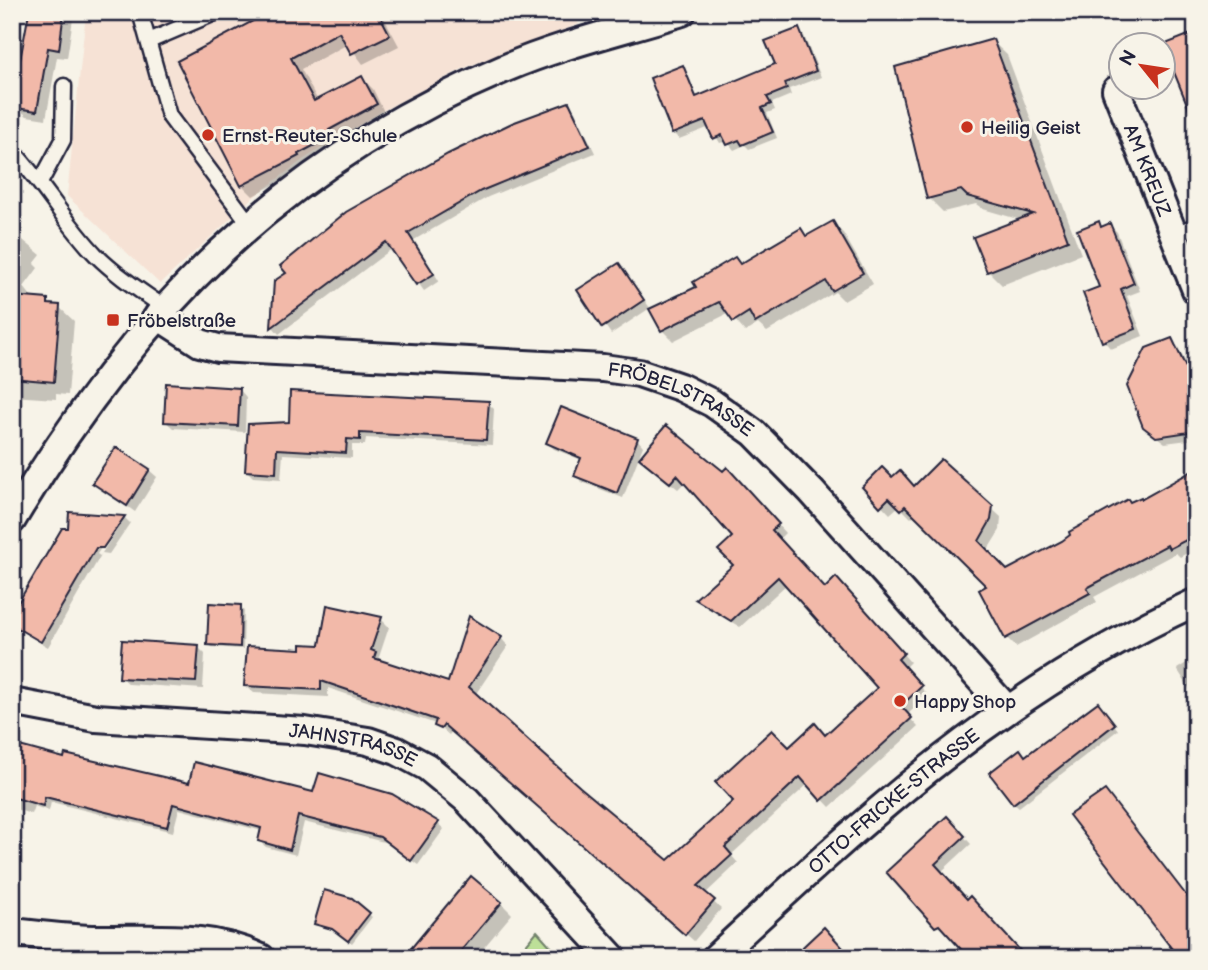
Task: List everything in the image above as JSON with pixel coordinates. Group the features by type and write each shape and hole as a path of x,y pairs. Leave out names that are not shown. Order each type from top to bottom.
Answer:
{"street":[{"path":"12,520 61,442 161,312 249,223 338,158 437,99 509,66 682,12"},
{"name":"AM KREUZ","path":"1122,102 1185,230 1196,290"},
{"name":"FRÖBELSTRASSE","path":"161,312 194,340 218,348 603,368 652,377 695,394 730,414 781,460 1006,708"},
{"name":"OTTO-FRICKE-STRASSE","path":"715,958 842,839 932,764 1006,708 1100,650 1196,602"},
{"name":"JAHNSTRASSE","path":"12,702 96,718 328,734 397,751 427,767 467,800 613,958"},
{"path":"12,932 79,938 204,939 226,943 261,958"}],"lane":[{"path":"141,12 169,116 249,223"},
{"path":"149,41 217,12"},
{"path":"41,181 63,140 64,86"},
{"path":"12,150 41,181 74,229 97,256 161,312"}],"shaded area":[{"name":"Ernst-Reuter-Schule","path":"86,12 570,12 579,24 464,68 382,111 304,159 255,196 160,284 67,196"}],"green space":[{"path":"537,931 561,958 515,958"}],"building":[{"path":"29,12 64,12 59,50 48,48 37,111 16,108 18,87 15,87"},
{"path":"270,12 378,12 390,35 351,54 339,32 291,58 314,101 362,76 377,104 329,130 332,136 298,154 299,156 241,186 177,61"},
{"path":"799,28 816,71 785,83 787,89 767,97 771,104 762,108 773,132 742,145 739,140 727,145 722,135 713,139 705,121 672,134 650,78 683,65 696,97 775,64 765,41"},
{"path":"1196,32 1196,124 1176,77 1176,40"},
{"name":"Heilig Geist","path":"993,39 1068,240 987,272 973,237 1033,214 967,196 961,190 927,199 895,67"},
{"path":"569,102 590,146 481,191 408,233 434,274 416,285 386,242 271,328 274,281 286,273 280,266 346,212 448,154 512,123"},
{"path":"833,221 863,273 832,291 826,281 755,323 749,312 733,322 719,302 661,331 649,309 696,287 693,282 735,257 740,264 801,228 806,236"},
{"path":"1099,221 1101,227 1110,223 1134,283 1121,289 1136,329 1102,342 1083,293 1099,287 1077,230"},
{"path":"619,263 644,300 602,328 577,290"},
{"path":"12,296 48,299 48,304 60,305 54,382 12,378"},
{"path":"1172,338 1196,389 1196,431 1156,437 1143,427 1127,386 1146,348"},
{"path":"166,383 240,388 238,426 164,422"},
{"path":"290,391 489,401 486,440 360,433 360,440 347,439 346,453 277,449 276,473 245,471 248,424 289,422"},
{"path":"561,407 638,438 617,493 574,476 581,458 546,443"},
{"path":"666,425 723,471 727,467 779,524 772,530 825,588 836,577 904,653 898,659 922,686 901,706 912,718 821,801 800,777 725,847 732,855 698,886 715,900 685,935 444,725 441,729 434,726 436,720 321,681 321,690 244,686 247,646 301,649 301,644 320,645 327,605 382,617 371,650 376,652 374,658 448,682 469,616 502,637 469,687 580,787 668,860 733,801 715,782 772,730 789,747 815,723 825,735 877,688 778,577 731,621 695,599 733,565 718,550 732,537 677,475 670,483 639,458"},
{"path":"116,447 150,469 127,506 92,483"},
{"path":"941,459 993,506 991,520 979,541 1007,570 1062,541 1070,535 1069,532 1128,499 1130,502 1141,497 1142,499 1196,469 1196,535 1169,549 1167,545 1087,588 1090,593 1005,639 979,590 986,586 905,506 901,510 889,498 880,507 862,487 882,467 892,477 900,470 914,486"},
{"path":"69,512 125,516 103,548 96,548 41,642 12,625 12,613 62,528 68,528"},
{"path":"209,603 241,605 240,647 207,645"},
{"path":"122,640 199,645 196,682 119,678"},
{"path":"1098,702 1115,724 1013,804 989,773 1020,749 1025,756"},
{"path":"12,744 64,758 65,754 189,783 194,762 313,792 319,773 392,794 439,822 411,861 380,837 298,816 290,850 258,841 261,828 173,804 167,827 45,797 43,806 12,797"},
{"path":"1105,790 1196,908 1196,958 1179,958 1069,815"},
{"path":"947,816 965,836 935,864 967,899 970,896 1027,958 969,958 939,925 935,927 886,872"},
{"path":"471,876 502,902 455,958 403,958"},
{"path":"324,890 352,898 370,913 348,941 332,929 314,924"},
{"path":"824,927 852,958 791,958"}],"place":[{"name":"Heilig Geist","path":"967,127"},
{"name":"Ernst-Reuter-Schule","path":"208,135"},
{"name":"Fröbelstraße","path":"113,320"},
{"name":"Happy Shop","path":"900,701"}]}
